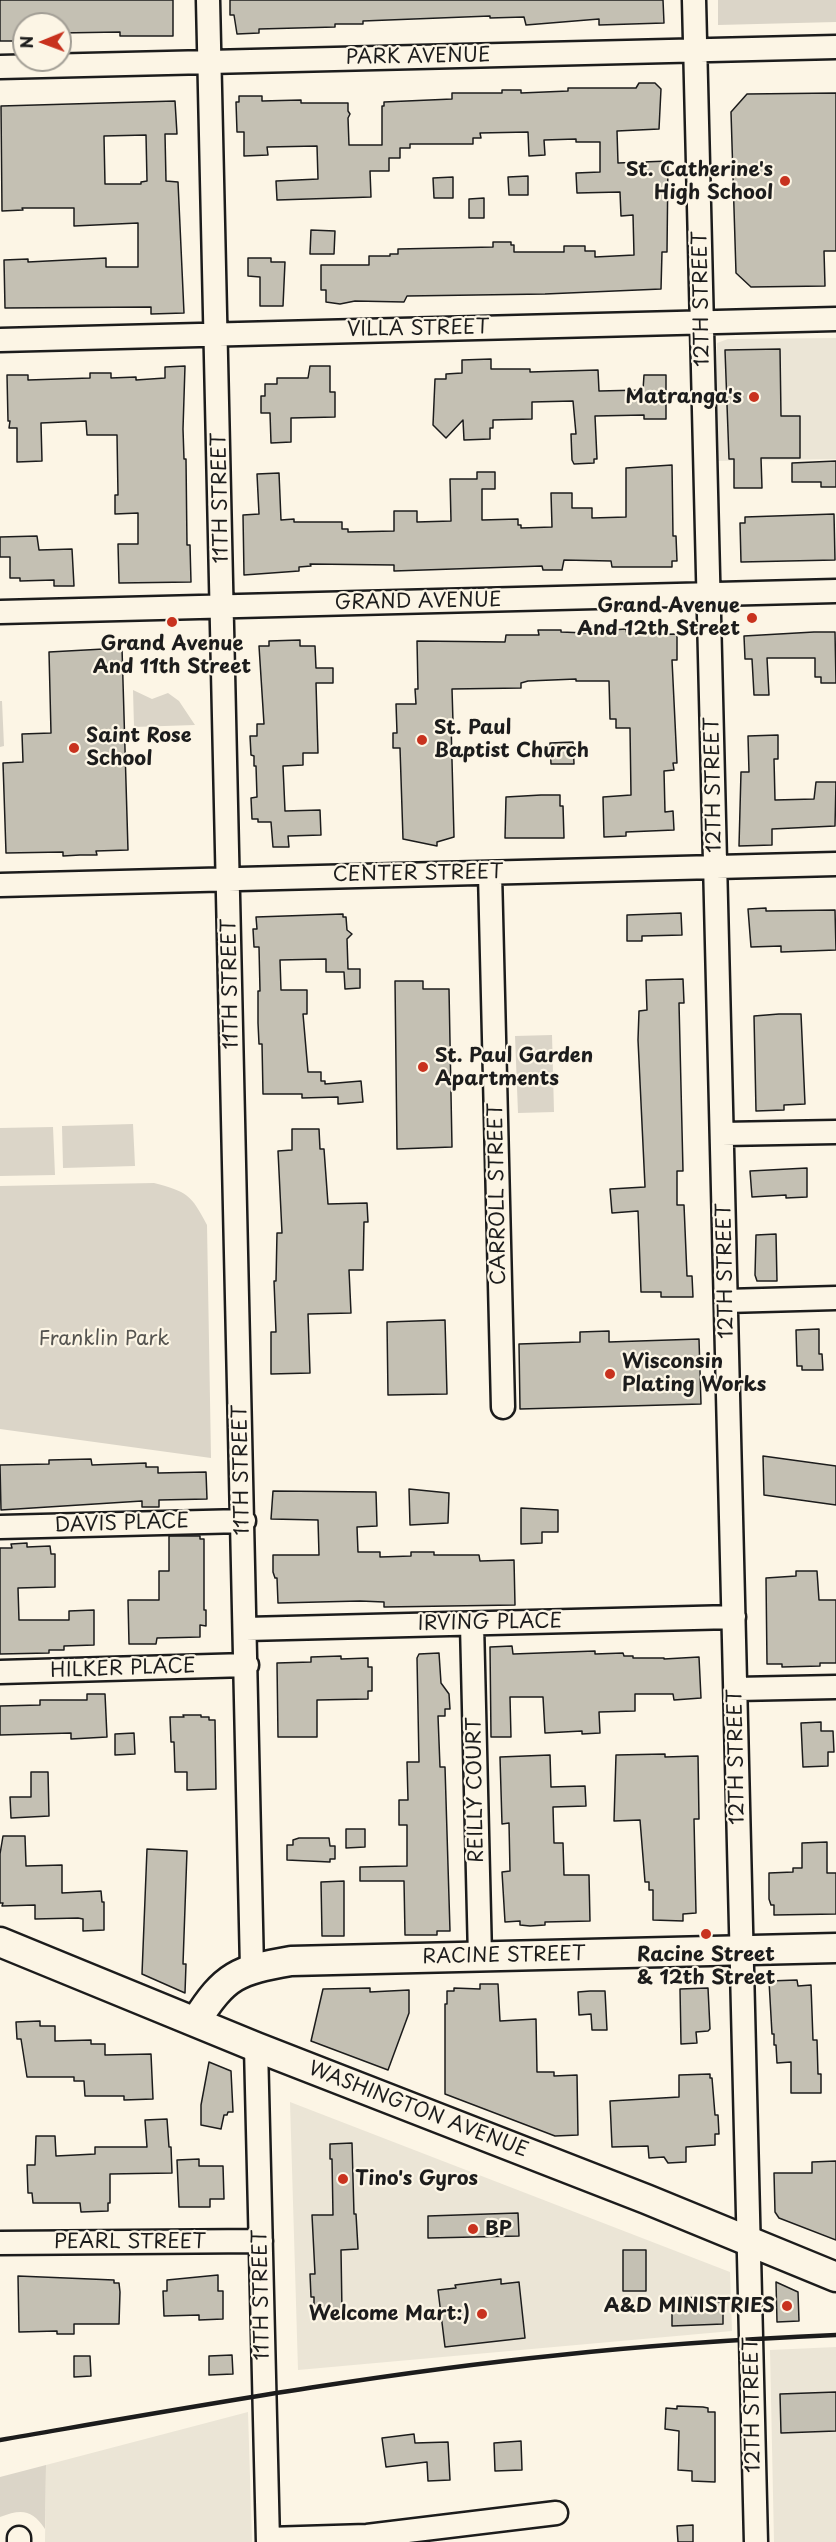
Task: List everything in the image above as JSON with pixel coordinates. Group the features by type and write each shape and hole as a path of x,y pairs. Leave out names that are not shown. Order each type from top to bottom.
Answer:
{"main road":[{"name":"WASHINGTON AVENUE","path":"0,1942 196,2021 256,2048 646,2199 836,2277"},
{"name":"RACINE STREET","path":"196,2021 209,2000 224,1983 252,1968 291,1961 836,1948"}],"street":[{"name":"11TH STREET","path":"208,0 244,1521 252,1968"},
{"name":"12TH STREET","path":"694,0 751,2244 756,2542"},
{"name":"PARK AVENUE","path":"0,67 836,47"},
{"name":"VILLA STREET","path":"0,340 836,319"},
{"name":"GRAND AVENUE","path":"0,612 836,591"},
{"name":"CENTER STREET","path":"0,885 836,864"},
{"name":"CARROLL STREET","path":"490,873 503,1407"},
{"path":"722,1134 836,1132"},
{"path":"726,1301 836,1298"},
{"name":"DAVIS PLACE","path":"0,1527 244,1521"},
{"name":"IRVING PLACE","path":"246,1629 734,1617"},
{"name":"REILLY COURT","path":"472,1624 480,1957"},
{"name":"HILKER PLACE","path":"0,1672 247,1665"},
{"path":"736,1689 836,1687"},
{"name":"11TH STREET","path":"256,2048 268,2541"},
{"name":"PEARL STREET","path":"0,2243 261,2241"},
{"path":"268,2541 366,2536 556,2513"}],"shaded area":[{"path":"836,338 836,459 717,461 717,343 728,339"},
{"path":"290,2102 730,2272 732,2331 298,2370"},
{"path":"836,2347 836,2542 774,2542 770,2350"},
{"path":"248,2412 252,2542 45,2542 46,2465"}],"green space":[{"path":"718,0 836,0 836,22 718,25"},
{"path":"133,690 152,699 168,693 179,701 195,725 134,727"},
{"path":"0,701 2,701 4,746 0,747"},
{"path":"552,1035 554,1112 518,1113 515,1036"},
{"path":"133,1124 135,1166 63,1168 62,1126"},
{"path":"53,1127 55,1175 0,1176 0,1128"},
{"name":"Franklin Park","path":"154,1183 187,1196 197,1207 207,1225 211,1458 0,1429 0,1186"},
{"path":"46,2465 45,2529 40,2522 26,2512 0,2517 0,2477"}],"building":[{"path":"0,0 173,0 173,36 120,36 120,32 72,33 72,12 12,12 12,41 0,41"},
{"path":"230,0 663,0 664,23 599,25 599,19 526,25 524,17 490,18 490,16 363,21 363,24 335,24 335,27 259,29 259,33 237,34 234,15 230,15"},
{"path":"639,83 655,83 661,89 659,129 617,131 618,163 668,161 667,252 662,252 661,289 545,294 407,296 404,302 355,301 340,304 326,302 326,290 321,290 321,265 369,265 369,256 390,256 390,254 398,254 398,249 493,247 493,242 511,242 511,245 514,245 514,252 564,252 564,246 585,246 585,251 595,251 595,257 634,255 633,215 621,216 620,192 577,193 576,173 600,172 600,142 576,142 576,139 544,140 545,155 529,156 528,132 480,133 481,138 473,138 473,144 410,144 410,148 400,148 400,158 389,158 389,171 370,171 371,197 277,200 276,181 318,179 317,146 267,147 268,155 244,156 244,132 237,132 236,102 239,102 239,96 262,96 262,101 301,100 301,103 348,103 349,145 382,145 382,106 384,102 452,99 452,93 502,93 502,90 521,90 521,93 568,91 568,88 636,88"},
{"name":"St. Catherine's High School","path":"836,93 836,251 824,251 825,286 751,287 736,273 731,112 747,94"},
{"path":"175,101 177,134 165,134 166,181 178,182 184,313 151,314 151,307 5,308 4,260 28,259 28,262 106,258 106,267 138,267 138,223 74,226 74,208 22,208 23,210 2,211 1,106","holes":["146,135 147,181 141,184 105,184 104,136"]},
{"path":"528,176 528,195 509,195 508,177"},
{"path":"453,177 453,198 434,198 433,178"},
{"path":"484,198 484,218 469,218 469,199"},
{"path":"311,230 335,231 334,254 310,254"},
{"path":"248,258 271,258 271,262 285,262 283,306 260,306 260,277 248,276"},
{"name":"Matranga's","path":"780,349 781,416 800,416 800,458 761,458 762,488 734,488 734,459 729,459 725,350"},
{"path":"491,359 491,369 530,369 530,372 598,370 599,391 643,390 644,375 666,375 666,419 644,419 644,415 595,416 597,459 594,459 594,463 574,464 572,460 571,434 576,434 573,401 532,402 532,419 493,420 490,439 464,440 463,420 446,438 433,425 435,379 446,379 446,374 462,373 462,360"},
{"path":"185,366 183,429 184,459 186,459 187,545 190,545 191,582 119,583 118,544 138,544 138,513 115,514 115,495 118,495 117,435 87,435 86,421 41,423 42,461 17,462 17,428 9,428 10,421 8,421 7,375 28,375 28,380 90,378 90,373 111,373 111,378 136,377 136,380 165,378 165,367"},
{"path":"310,366 330,366 330,392 335,392 335,417 291,418 291,442 271,443 270,413 261,413 261,396 265,396 265,384 277,384 277,378 308,378"},
{"path":"836,461 836,487 821,487 821,482 792,482 792,463"},
{"path":"672,465 673,536 676,536 677,561 672,561 672,567 612,567 611,561 564,560 562,570 543,570 542,566 394,571 394,565 310,564 311,566 299,567 299,571 244,575 243,515 259,514 257,474 279,473 281,520 342,522 342,529 348,529 348,532 394,531 394,511 417,511 417,522 451,521 450,479 477,479 477,472 495,472 495,489 482,489 482,520 518,519 518,525 521,525 521,528 552,527 551,493 572,493 572,508 592,508 592,518 626,517 626,468"},
{"path":"834,514 835,560 741,562 740,523 745,523 745,517"},
{"path":"37,536 39,550 72,549 74,586 54,586 54,580 20,581 20,578 10,578 10,557 0,557 0,537"},
{"path":"626,629 627,635 677,634 677,660 672,660 677,763 673,763 674,770 664,771 665,812 673,811 674,830 626,832 626,836 604,837 603,797 631,795 630,728 616,728 616,719 610,719 609,681 576,681 576,679 528,681 521,683 521,688 452,689 454,837 437,842 437,846 403,839 400,748 393,748 393,733 397,733 396,704 416,704 417,641 505,642 506,635 539,635 538,630 611,634 611,630"},
{"path":"835,632 836,683 821,683 821,677 815,677 815,658 767,658 769,695 754,695 752,659 745,659 744,636"},
{"path":"300,640 300,646 315,646 316,668 333,668 333,683 316,683 318,753 303,753 303,765 283,766 285,811 320,810 321,835 288,836 289,847 273,847 271,822 258,822 258,819 252,819 251,798 257,797 256,766 254,766 254,756 251,755 250,736 257,736 257,724 264,724 259,646 269,646 269,641"},
{"name":"Saint Rose School","path":"122,648 128,850 96,851 97,855 63,856 63,852 6,853 3,763 23,762 22,734 51,733 49,652"},
{"path":"778,735 778,759 774,759 775,800 814,799 816,782 836,782 835,826 772,829 772,845 739,846 741,772 749,772 748,736"},
{"path":"573,742 574,764 551,764 550,743"},
{"path":"560,795 560,806 563,806 564,838 505,838 506,797"},
{"path":"766,908 766,911 835,910 836,950 781,952 781,946 751,947 748,909"},
{"path":"681,913 682,935 642,936 642,941 627,941 627,915"},
{"path":"343,914 343,917 346,917 347,930 352,934 347,939 348,969 360,969 360,988 345,989 344,972 326,972 326,959 280,960 281,990 307,990 307,1014 303,1014 308,1072 321,1072 321,1081 325,1081 325,1084 361,1081 363,1102 338,1104 338,1097 302,1098 302,1094 263,1094 262,1044 259,1044 258,1023 259,947 254,947 253,929 257,929 256,917"},
{"path":"683,979 684,1003 679,1003 683,1171 677,1171 677,1205 684,1205 687,1276 692,1276 693,1297 661,1297 661,1292 641,1292 638,1211 612,1213 610,1189 645,1187 638,1040 639,1011 647,1010 646,980"},
{"name":"St. Paul Garden Apartments","path":"395,981 423,981 423,989 449,989 452,1147 397,1149"},
{"path":"801,1014 805,1104 784,1105 784,1110 756,1111 754,1016"},
{"path":"292,1129 319,1129 320,1149 324,1149 328,1204 367,1203 368,1222 364,1222 363,1270 349,1270 351,1313 308,1314 310,1373 271,1374 271,1332 276,1332 274,1281 276,1281 277,1233 282,1233 278,1151 292,1150"},
{"path":"807,1168 807,1197 786,1198 786,1195 752,1197 750,1171"},
{"path":"776,1234 777,1281 757,1281 755,1275 756,1235"},
{"path":"445,1320 447,1394 388,1395 387,1322"},
{"path":"819,1329 819,1354 822,1354 823,1370 802,1370 802,1366 797,1366 796,1330"},
{"name":"Wisconsin Plating Works","path":"609,1331 609,1342 699,1339 701,1404 520,1409 519,1344 580,1342 580,1332"},
{"path":"763,1456 836,1466 836,1505 764,1495"},
{"path":"91,1459 92,1465 146,1463 146,1467 158,1467 158,1473 206,1472 207,1499 159,1500 159,1507 142,1507 142,1501 1,1510 0,1465 49,1464 49,1460"},
{"path":"409,1489 449,1493 448,1523 410,1525"},
{"path":"273,1491 376,1492 377,1526 357,1527 358,1552 380,1552 380,1557 411,1556 411,1552 434,1552 434,1555 479,1555 480,1561 514,1560 515,1605 384,1607 384,1602 360,1601 278,1603 273,1555 319,1555 318,1520 271,1519"},
{"path":"521,1508 558,1510 558,1532 542,1532 542,1543 521,1544"},
{"path":"169,1536 200,1536 200,1539 204,1539 206,1626 200,1625 200,1637 157,1638 156,1644 129,1644 128,1600 159,1600 159,1571 169,1571"},
{"path":"27,1543 27,1547 50,1546 51,1554 55,1554 55,1587 18,1588 19,1620 69,1620 69,1611 94,1610 94,1645 64,1646 64,1650 49,1650 49,1653 0,1654 0,1548 12,1548 11,1544"},
{"path":"796,1571 817,1571 819,1600 836,1600 836,1663 820,1663 820,1666 782,1667 782,1664 767,1664 766,1578 796,1576"},
{"path":"512,1646 513,1654 595,1651 595,1654 623,1653 624,1656 633,1656 633,1658 699,1657 701,1698 674,1700 673,1694 635,1694 635,1711 599,1712 600,1733 582,1734 582,1731 545,1733 543,1697 510,1697 511,1737 491,1737 490,1647"},
{"path":"439,1653 441,1683 449,1694 450,1709 445,1709 445,1716 438,1716 440,1767 445,1767 450,1931 437,1931 437,1935 405,1935 404,1881 360,1881 360,1867 407,1866 407,1825 399,1825 399,1800 408,1800 407,1762 419,1762 417,1658 419,1654"},
{"path":"341,1656 341,1659 368,1658 368,1667 372,1667 372,1691 368,1691 368,1699 317,1700 317,1737 278,1737 277,1663 311,1662 311,1657"},
{"path":"87,1694 105,1694 107,1737 71,1739 71,1733 0,1735 0,1706 40,1705 40,1700 87,1700"},
{"path":"183,1715 201,1715 201,1717 209,1717 209,1720 215,1720 216,1789 187,1790 187,1772 175,1772 170,1717 184,1717"},
{"path":"821,1722 821,1731 833,1731 834,1752 828,1752 828,1766 803,1767 801,1723"},
{"path":"134,1733 135,1754 115,1755 115,1734"},
{"path":"665,1754 665,1757 698,1756 699,1819 694,1819 696,1913 683,1914 683,1921 653,1920 653,1890 649,1890 649,1882 645,1882 640,1820 614,1821 616,1755"},
{"path":"550,1755 551,1787 585,1786 586,1806 553,1807 554,1843 563,1843 564,1875 589,1875 590,1921 545,1922 545,1925 530,1926 520,1925 520,1921 505,1922 502,1872 510,1871 509,1823 502,1824 500,1757"},
{"path":"31,1772 48,1772 49,1816 11,1818 10,1797 31,1797"},
{"path":"346,1829 365,1829 365,1847 346,1848"},
{"path":"3,1836 25,1836 26,1866 62,1865 62,1893 101,1891 102,1902 104,1902 104,1930 83,1931 83,1919 78,1918 35,1919 35,1905 2,1906 3,1903 0,1903 0,1854"},
{"path":"329,1838 330,1846 335,1846 335,1859 330,1859 330,1862 287,1860 287,1845 293,1845 293,1840"},
{"path":"827,1842 827,1873 836,1873 836,1914 774,1915 774,1905 771,1905 769,1899 769,1873 793,1872 793,1868 802,1868 802,1843"},
{"path":"147,1849 187,1851 183,1964 186,1964 185,1993 142,1974"},
{"path":"344,1881 344,1936 322,1936 321,1882"},
{"path":"797,1980 798,1986 811,1985 813,2040 817,2040 821,2093 791,2093 791,2062 777,2063 776,2045 774,2045 774,2034 772,2034 769,1981"},
{"path":"480,1984 498,1984 500,2021 536,2019 537,2072 554,2072 554,2076 577,2075 578,2135 555,2136 445,2094 447,1991 454,1991 454,1988 480,1989"},
{"path":"370,1988 370,1992 409,1990 409,2013 388,2070 311,2041 323,1989"},
{"path":"708,1988 710,2029 696,2032 697,2043 681,2044 680,1989"},
{"path":"605,1991 607,2030 592,2030 591,2014 579,2015 578,1992"},
{"path":"40,2021 40,2026 55,2026 55,2041 91,2040 91,2044 105,2044 105,2055 151,2054 153,2099 124,2100 124,2096 85,2096 84,2081 74,2081 74,2077 27,2077 21,2039 17,2039 16,2022"},
{"path":"209,2062 231,2071 233,2112 224,2115 221,2129 201,2125 201,2105"},
{"path":"710,2074 715,2115 718,2115 719,2134 715,2134 715,2145 686,2147 686,2162 668,2163 664,2157 649,2158 648,2146 612,2147 610,2101 679,2097 679,2075"},
{"path":"167,2119 172,2173 110,2174 108,2211 81,2212 80,2203 33,2203 32,2193 28,2193 27,2165 35,2165 36,2136 55,2136 56,2156 95,2154 95,2147 147,2147 145,2120"},
{"path":"352,2143 354,2214 356,2214 358,2249 341,2250 342,2312 317,2312 314,2311 314,2297 311,2297 310,2274 315,2274 312,2215 333,2215 330,2144"},
{"path":"199,2159 199,2166 223,2166 224,2199 210,2199 210,2207 179,2207 177,2160"},
{"path":"836,2161 836,2240 779,2218 775,2212 774,2173 812,2173 812,2162"},
{"path":"518,2213 519,2236 428,2238 428,2216"},
{"path":"623,2250 646,2250 646,2291 623,2291"},
{"path":"218,2275 218,2291 223,2291 223,2319 199,2320 199,2315 164,2316 163,2291 167,2291 167,2280"},
{"path":"18,2276 114,2280 114,2283 119,2283 119,2324 74,2324 74,2334 57,2334 57,2331 19,2332"},
{"name":"Welcome Mart:)","path":"501,2279 501,2284 519,2282 525,2338 445,2347 438,2290 456,2288 455,2285"},
{"name":"A&D MINISTRIES","path":"776,2282 798,2292 799,2321 777,2322"},
{"path":"712,2297 723,2305 723,2324 672,2326 672,2298"},
{"path":"232,2355 233,2374 209,2375 209,2356"},
{"path":"74,2356 90,2356 91,2376 74,2377"},
{"path":"836,2392 836,2431 781,2433 780,2394"},
{"path":"677,2406 703,2407 708,2408 708,2412 715,2412 715,2482 692,2481 692,2471 678,2470 679,2431 665,2429 666,2408 677,2409"},
{"path":"414,2434 415,2443 448,2442 450,2480 428,2481 427,2462 386,2467 382,2438"},
{"path":"521,2441 522,2470 495,2471 494,2443"},
{"path":"693,2525 693,2542 678,2542 677,2526"}],"railway":[{"path":"0,2440 279,2393 490,2363 664,2345 836,2335"}],"place":[{"name":"St. Catherine's High School","path":"785,181"},
{"name":"Matranga's","path":"754,397"},
{"name":"Grand Avenue And 12th Street","path":"752,618"},
{"name":"Grand Avenue And 11th Street","path":"172,622"},
{"name":"St. Paul Baptist Church","path":"422,740"},
{"name":"Saint Rose School","path":"74,748"},
{"name":"St. Paul Garden Apartments","path":"423,1067"},
{"name":"Wisconsin Plating Works","path":"610,1374"},
{"name":"Racine Street & 12th Street","path":"706,1934"},
{"name":"Tino's Gyros","path":"343,2179"},
{"name":"BP","path":"473,2229"},
{"name":"A&D MINISTRIES","path":"787,2306"},
{"name":"Welcome Mart:)","path":"482,2314"}]}
